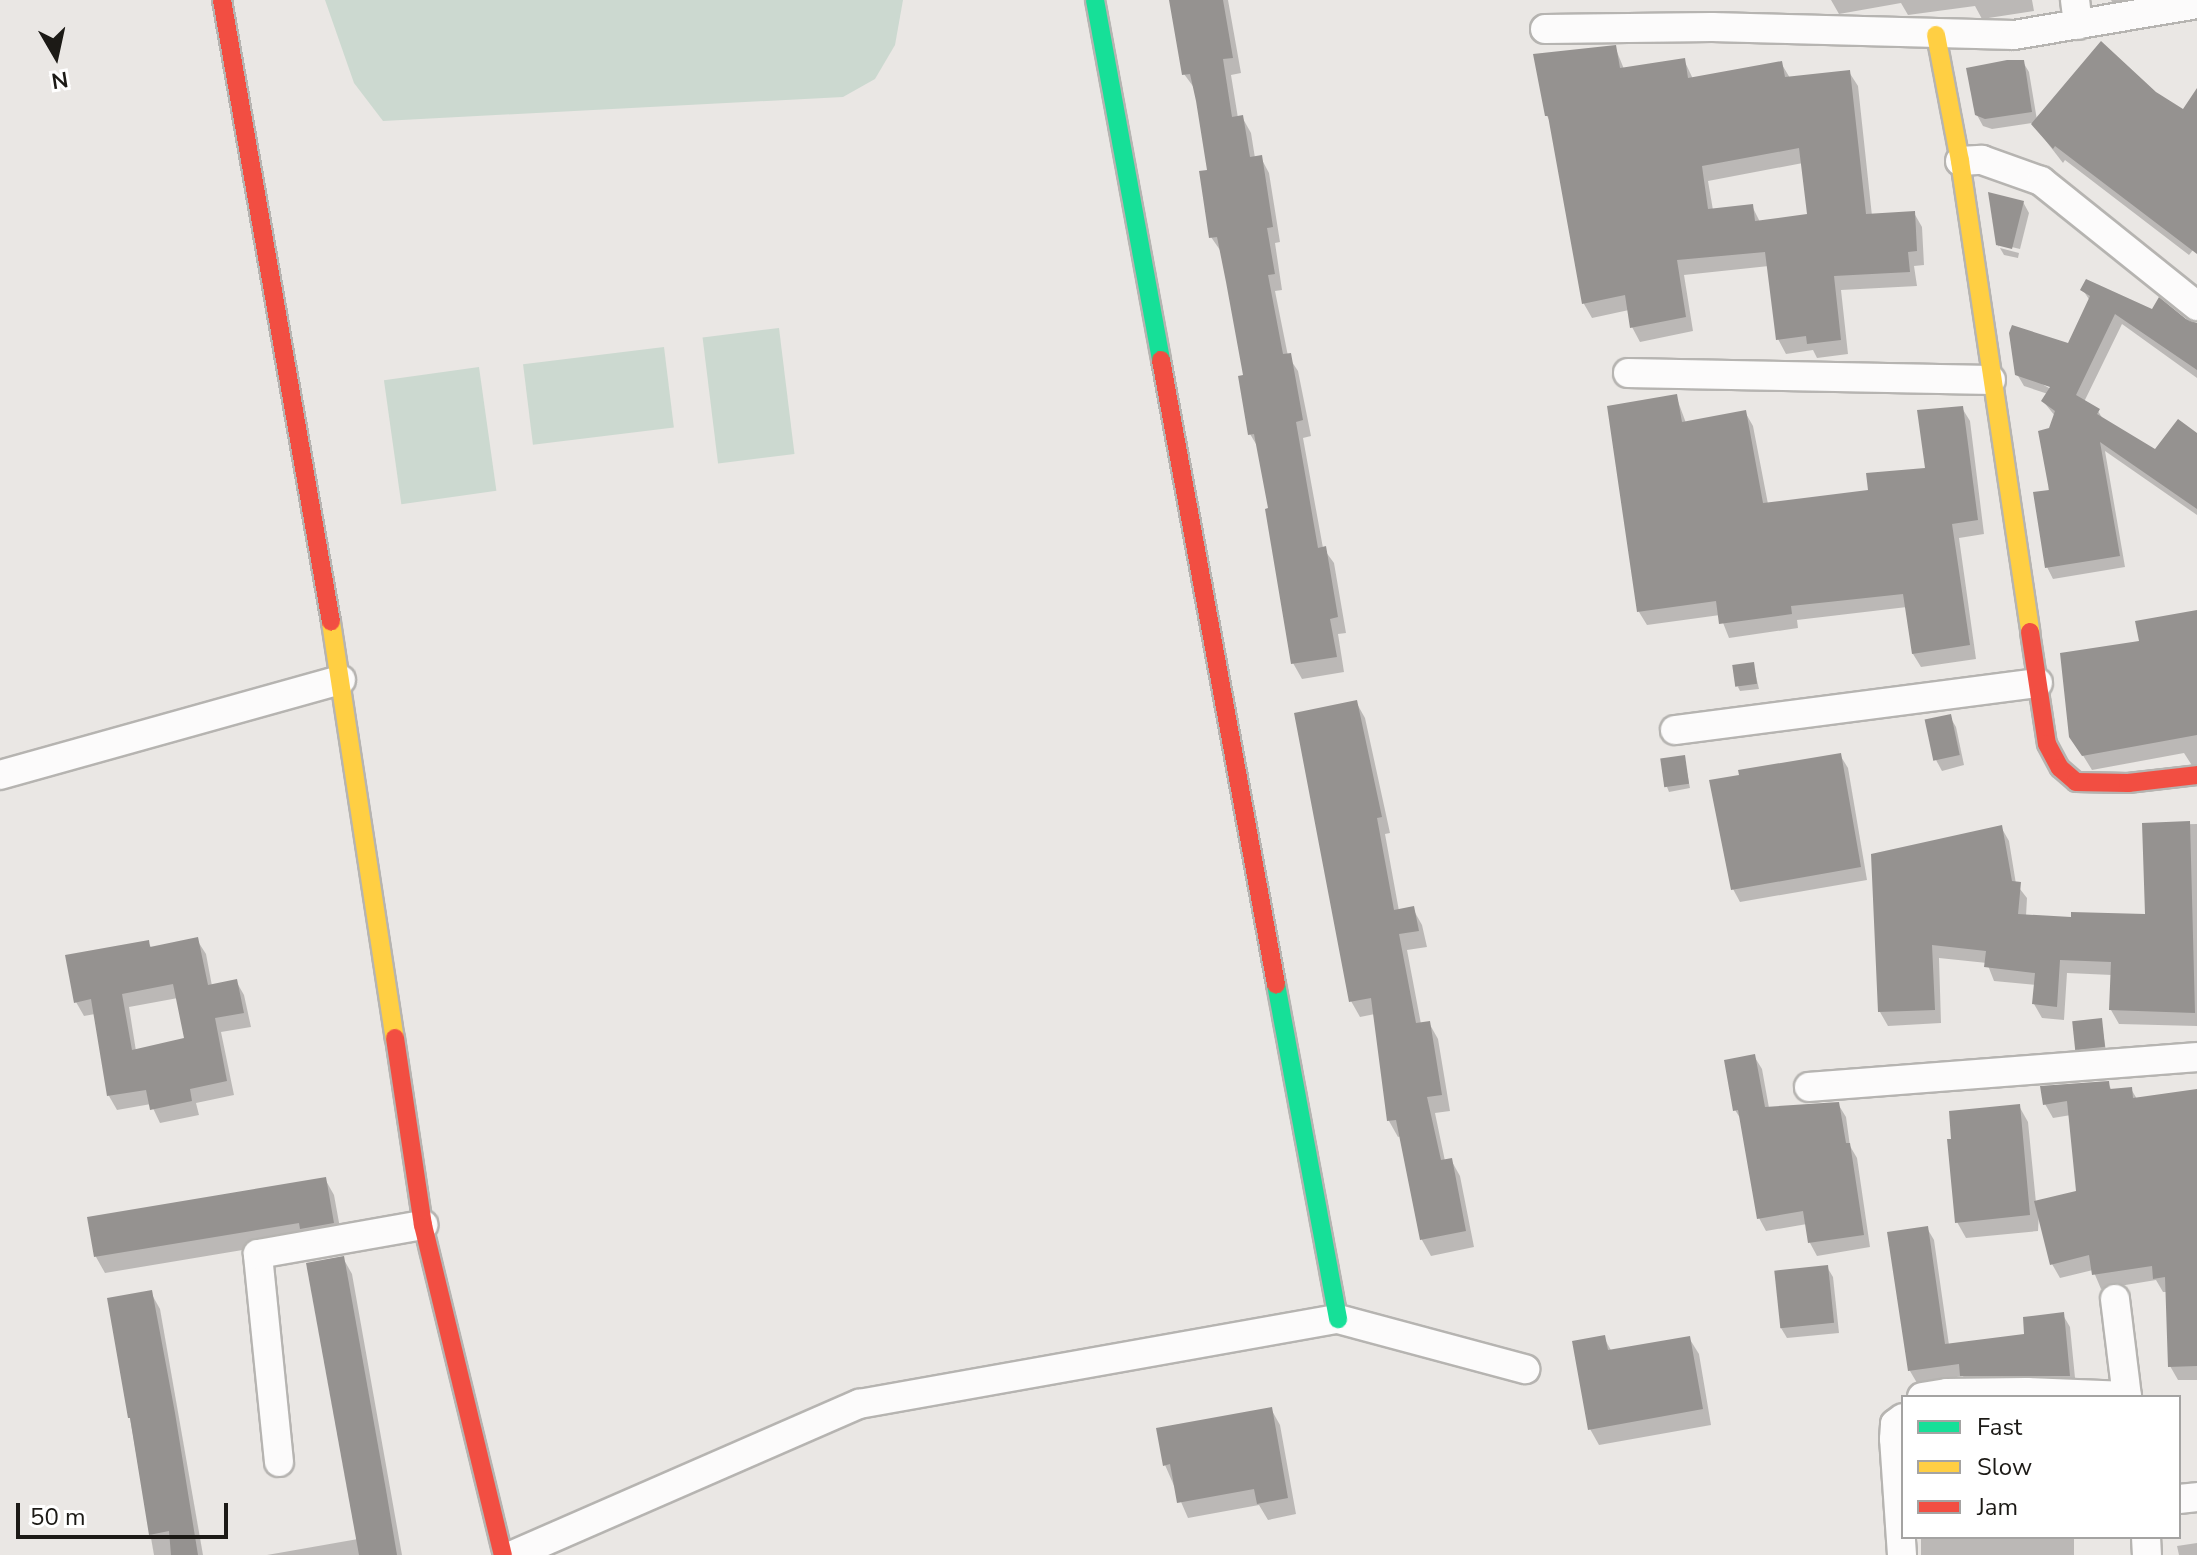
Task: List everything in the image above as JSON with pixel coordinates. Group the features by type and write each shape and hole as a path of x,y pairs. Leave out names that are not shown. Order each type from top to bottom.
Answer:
{"street":[{"path":"222,0 341,680 423,1225 503,1555"},
{"path":"1095,0 1338,1319"},
{"path":"1545,29 1712,27 2014,35 2076,12 2197,4"},
{"path":"1936,35 1960,161 2047,744 2060,768 2076,782 2128,783 2197,775"},
{"path":"1960,161 1982,160 2041,181 2195,301"},
{"path":"1628,373 1991,380"},
{"path":"0,775 341,680"},
{"path":"1675,730 2038,683"},
{"path":"1809,1087 2197,1057"},
{"path":"279,1462 258,1254 423,1225"},
{"path":"2115,1299 2127,1395"},
{"path":"513,1555 859,1404 1338,1319 1525,1369"},
{"path":"1934,1395 2027,1392 2102,1395"},
{"path":"1901,1420 1895,1424 1894,1439 1902,1555"}],"shaded area":[{"path":"325,0 903,0 895,45 875,79 843,97 383,121 354,83"},
{"path":"779,328 794,454 718,463 703,337"},
{"path":"664,347 674,427 533,445 523,364"},
{"path":"479,367 496,491 401,504 384,380"}],"building":[{"path":"1169,0 1223,0 1233,58 1223,59 1232,117 1243,115 1250,157 1262,155 1273,227 1267,228 1275,274 1268,275 1283,354 1291,353 1303,420 1296,422 1318,548 1326,546 1338,617 1330,619 1337,657 1291,664 1265,509 1268,508 1254,434 1248,435 1238,376 1243,375 1226,282 1217,237 1209,238 1199,171 1207,170 1196,101 1190,74 1182,75"},
{"path":"2101,41 2156,92 2183,109 2197,88 2197,254 2055,146 2053,149 2031,124"},
{"path":"1616,45 1620,68 1685,58 1688,78 1782,61 1785,77 1850,70 1866,214 1915,211 1917,251 1908,252 1910,272 1834,276 1841,340 1807,344 1806,336 1776,340 1765,252 1677,260 1686,317 1630,328 1625,295 1582,304 1548,116 1545,116 1533,54","holes":["1799,148 1807,214 1755,221 1753,204 1708,209 1702,166"]},
{"path":"2024,60 2032,112 1985,119 1975,115 1966,68"},
{"path":"1988,192 2024,201 2012,249 1996,245"},
{"path":"2086,279 2152,309 2159,297 2186,319 2197,323 2197,370 2115,314 2076,395 2100,409 2097,414 2155,449 2178,419 2197,433 2197,509 2100,442 2120,556 2045,568 2033,492 2049,490 2038,431 2049,428 2055,411 2041,401 2050,387 2015,375 2009,333 2012,325 2068,343 2090,296 2080,290"},
{"path":"1677,394 1682,422 1746,410 1763,503 1868,490 1866,473 1925,468 1917,410 1963,406 1978,520 1952,524 1970,645 1912,654 1903,594 1791,606 1792,614 1719,624 1716,601 1637,612 1607,406"},
{"path":"2197,610 2197,735 2082,756 2069,737 2060,653 2139,641 2135,621"},
{"path":"1754,662 1757,684 1735,687 1732,665"},
{"path":"1357,700 1382,817 1377,818 1394,910 1414,906 1419,931 1399,934 1416,1023 1430,1021 1442,1095 1427,1097 1441,1160 1452,1158 1466,1231 1420,1240 1396,1120 1387,1121 1371,998 1349,1002 1294,713"},
{"path":"1951,714 1960,755 1933,761 1925,720"},
{"path":"1841,753 1861,867 1731,890 1709,780 1739,775 1738,770"},
{"path":"1685,755 1689,784 1664,787 1660,758"},
{"path":"2190,821 2195,1013 2109,1010 2111,962 2060,960 2057,1007 2032,1004 2035,973 1984,967 1986,951 1932,945 1935,1010 1878,1012 1871,854 2002,825 2012,881 2021,882 2018,914 2071,917 2071,912 2145,914 2142,823"},
{"path":"198,937 208,985 237,979 244,1013 215,1018 227,1081 190,1089 192,1101 150,1110 146,1090 107,1096 91,999 74,1003 65,955 149,940 150,947","holes":["173,984 184,1038 132,1050 122,994"]},
{"path":"2102,1018 2105,1047 2075,1050 2072,1021"},
{"path":"1755,1054 1765,1107 1839,1102 1846,1143 1850,1143 1864,1235 1808,1243 1803,1211 1757,1219 1738,1110 1733,1111 1724,1060"},
{"path":"2109,1081 2110,1089 2132,1087 2133,1098 2197,1089 2197,1366 2168,1367 2165,1277 2153,1279 2152,1266 2092,1275 2089,1255 2050,1265 2034,1201 2076,1191 2067,1101 2043,1105 2040,1086"},
{"path":"2020,1104 2030,1215 1955,1223 1947,1139 1951,1139 1949,1111"},
{"path":"326,1177 334,1223 300,1229 299,1223 94,1257 87,1217"},
{"path":"1928,1226 1945,1344 2024,1334 2023,1317 2064,1312 2070,1376 1960,1376 1959,1364 1908,1371 1887,1232"},
{"path":"344,1256 397,1555 359,1555 306,1263"},
{"path":"1828,1265 1834,1323 1780,1328 1774,1271"},
{"path":"152,1290 198,1555 171,1555 169,1531 149,1535 107,1298"},
{"path":"1605,1335 1608,1350 1690,1336 1703,1409 1588,1430 1572,1341"},
{"path":"1272,1407 1288,1498 1257,1504 1254,1489 1177,1503 1170,1464 1163,1466 1156,1428"}],"traffic: fast":[{"path":"1095,0 1161,360"},
{"path":"1276,984 1338,1319"}],"traffic: slow":[{"path":"1936,35 1960,161 2030,632"},
{"path":"331,622 395,1038"}],"traffic: jam":[{"path":"222,0 331,622"},
{"path":"1161,360 1276,984"},
{"path":"2030,632 2047,744 2060,768 2076,782 2128,783 2197,775"},
{"path":"395,1038 423,1225 503,1555"}]}
